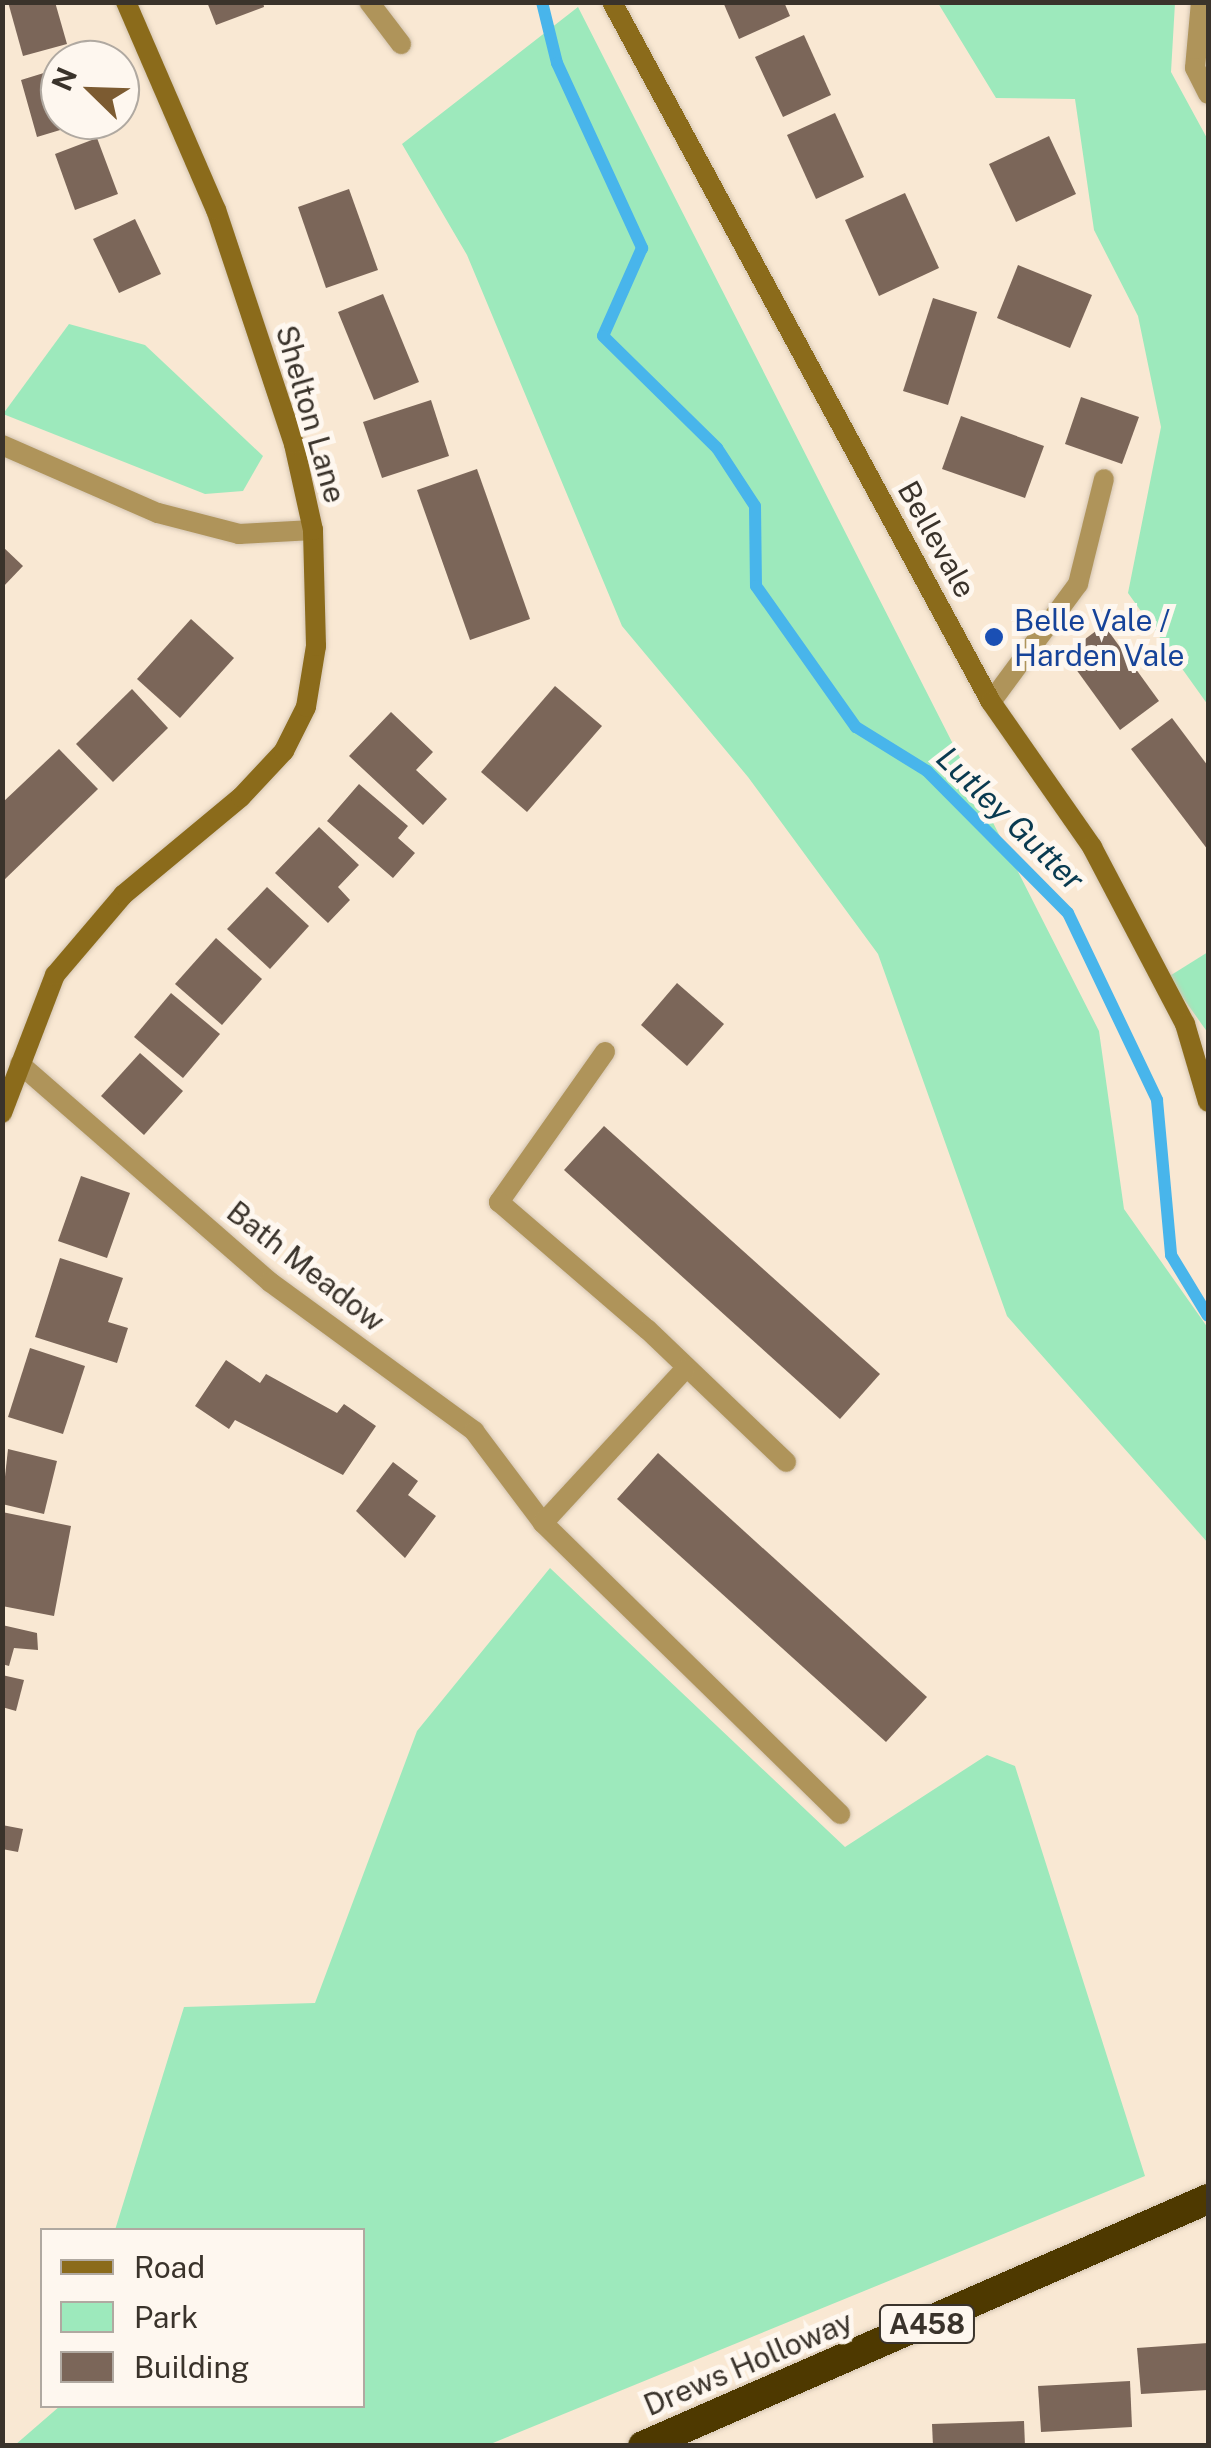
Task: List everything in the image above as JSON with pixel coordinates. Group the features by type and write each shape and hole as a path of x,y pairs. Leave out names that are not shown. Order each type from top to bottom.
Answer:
{"highway":[{"name":"Drews Holloway","path":"643,2446 1208,2198"}],"street":[{"name":"Shelton Lane","path":"2,1113 55,975 79,940 123,894 241,797 284,750 306,707 316,646 313,530 294,444 216,210 126,2"},
{"path":"369,2 401,44"},
{"name":"Bellevale","path":"612,2 992,702 1092,847 1185,1024 1208,1102"},
{"path":"1201,2 1195,68 1208,94"},
{"path":"2,445 158,512 239,534 313,530"},
{"path":"992,702 1078,584 1104,479"},
{"path":"605,1052 499,1202 786,1462"},
{"name":"Bath Meadow","path":"20,1064 270,1282 474,1431 543,1523 840,1814"},
{"path":"543,1523 685,1369"}],"green space":[{"path":"938,3 1175,3 1171,72 1208,140 1208,705 1128,593 1161,427 1138,316 1094,230 1075,99 996,98"},
{"path":"578,7 1099,1031 1124,1209 1208,1328 1208,1543 1007,1316 878,954 748,777 622,626 467,255 402,144"},
{"path":"69,324 145,345 263,456 243,491 205,494 3,414"},
{"path":"1208,952 1208,1033 1168,977"},
{"path":"550,1568 845,1847 987,1755 1015,1766 1145,2176 488,2445 15,2445 58,2408 365,2408 365,2228 116,2228 184,2007 315,2003 417,1731"}],"building":[{"path":"8,2 55,2 66,40 40,40 40,51 23,56"},
{"path":"207,2 263,2 264,7 216,25"},
{"path":"723,2 784,2 790,16 739,39"},
{"path":"804,35 831,95 783,117 755,57"},
{"path":"40,74 40,136 37,137 21,80"},
{"path":"835,113 864,177 816,199 787,135"},
{"path":"1049,136 1076,194 1016,222 989,164"},
{"path":"98,140 118,194 75,210 55,154"},
{"path":"349,189 378,270 326,288 298,207"},
{"path":"905,193 939,268 879,296 845,220"},
{"path":"135,219 161,274 119,293 93,239"},
{"path":"1018,265 1092,295 1070,348 997,318"},
{"path":"383,294 419,382 374,400 338,312"},
{"path":"933,298 977,312 948,405 903,391"},
{"path":"1081,397 1139,417 1122,464 1065,444"},
{"path":"431,400 449,456 382,478 363,422"},
{"path":"961,416 1044,446 1025,498 942,469"},
{"path":"477,469 530,619 470,640 417,490"},
{"path":"2,546 23,566 2,588"},
{"path":"191,619 234,658 180,718 137,679"},
{"path":"1104,625 1159,701 1120,730 1065,654"},
{"path":"555,686 602,726 527,812 481,772"},
{"path":"132,689 168,728 113,782 76,744"},
{"path":"391,712 433,752 416,770 447,799 423,825 349,756"},
{"path":"1172,718 1208,766 1208,850 1131,749"},
{"path":"59,749 98,789 2,882 2,803"},
{"path":"359,784 408,826 398,838 415,853 393,878 327,821"},
{"path":"319,827 359,865 338,887 350,900 328,923 275,873"},
{"path":"267,887 309,926 270,969 227,929"},
{"path":"216,938 262,979 222,1025 175,984"},
{"path":"677,983 724,1024 687,1066 641,1025"},
{"path":"171,993 220,1034 183,1078 134,1037"},
{"path":"140,1053 183,1091 144,1135 101,1096"},
{"path":"604,1126 880,1374 840,1419 564,1170"},
{"path":"81,1176 130,1193 107,1258 58,1241"},
{"path":"60,1258 123,1278 108,1322 128,1328 117,1363 35,1337"},
{"path":"30,1348 85,1366 63,1434 8,1417"},
{"path":"226,1360 260,1383 266,1374 337,1413 344,1404 376,1426 343,1475 235,1420 229,1429 195,1406"},
{"path":"8,1449 57,1461 44,1514 2,1504"},
{"path":"658,1453 927,1697 886,1742 617,1499"},
{"path":"393,1462 418,1481 408,1495 436,1516 405,1558 356,1511"},
{"path":"2,1512 71,1526 54,1616 2,1606"},
{"path":"2,1625 37,1633 38,1650 14,1648 9,1666 2,1664"},
{"path":"2,1675 24,1680 16,1711 2,1707"},
{"path":"2,1825 23,1829 18,1852 2,1849"},
{"path":"1208,2343 1208,2390 1141,2394 1137,2348"},
{"path":"1130,2381 1132,2427 1041,2432 1038,2386"},
{"path":"1024,2421 1025,2446 933,2446 932,2424"}],"waterway":[{"name":"Lutley Gutter","path":"542,2 557,63 642,248 603,336 717,448 755,506 756,586 856,727 927,771 1068,913 1157,1100 1171,1255 1208,1316"}],"place":[{"name":"Belle Vale / Harden Vale","path":"994,637"}]}
